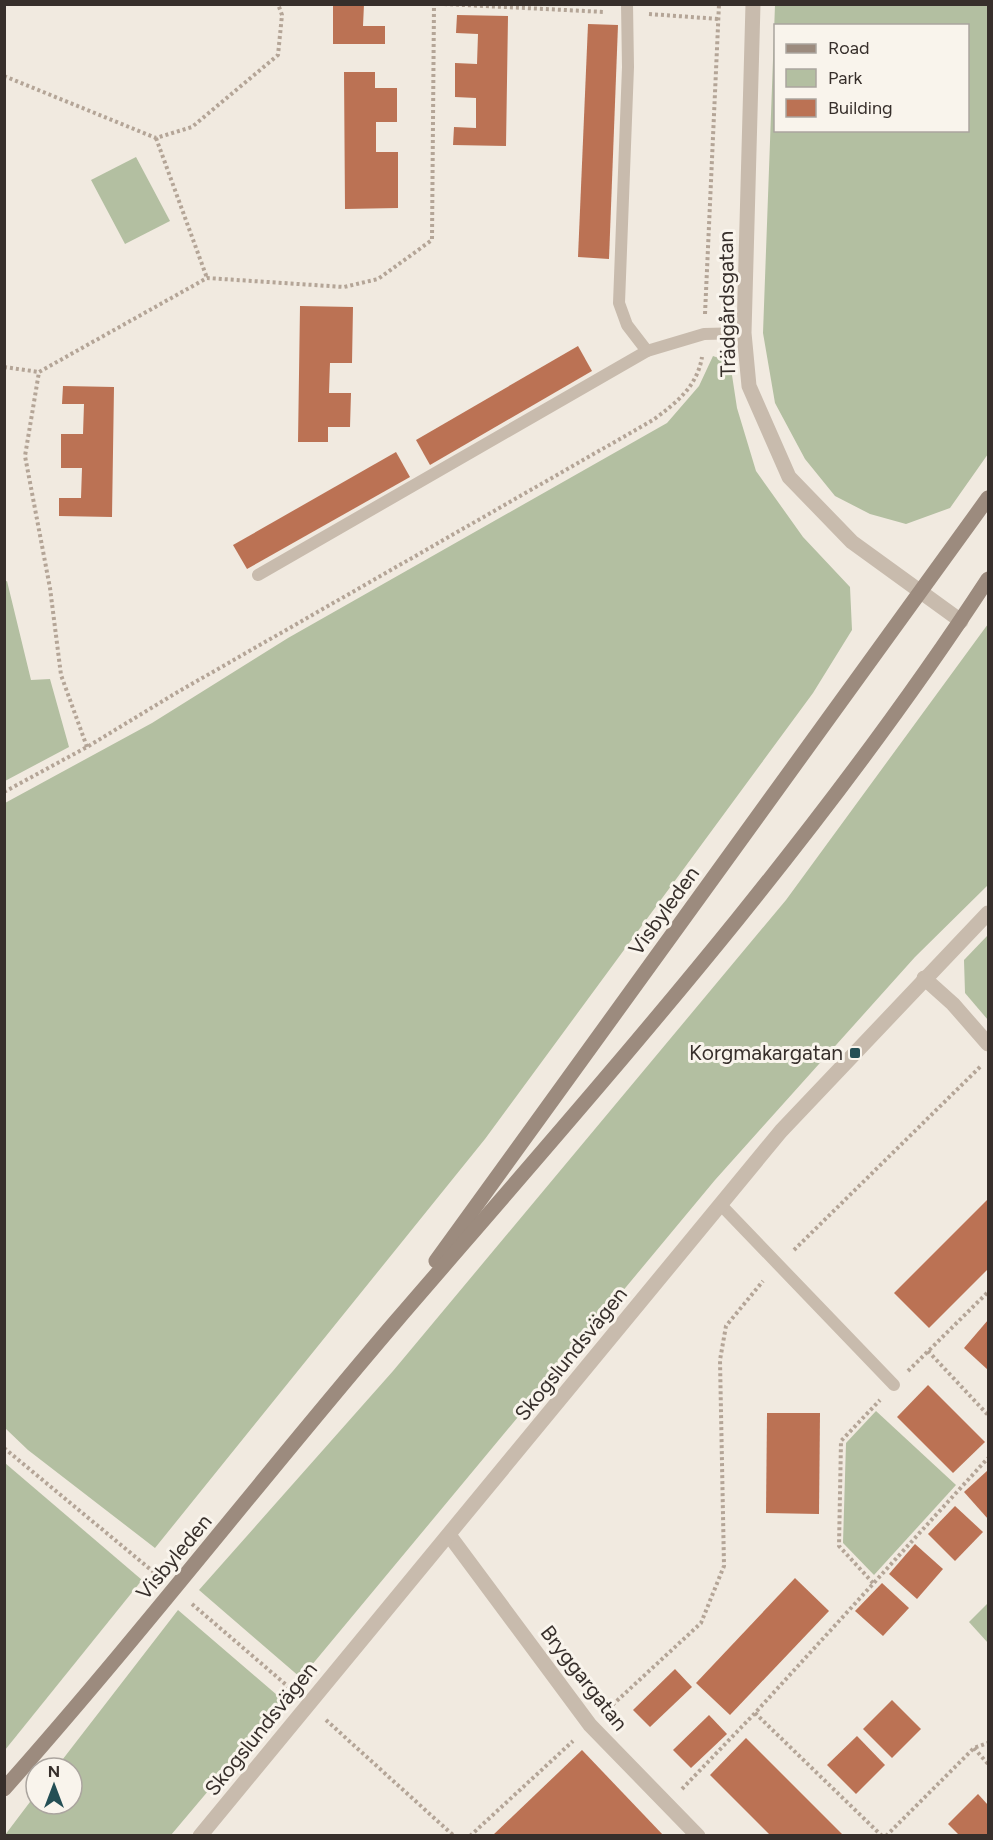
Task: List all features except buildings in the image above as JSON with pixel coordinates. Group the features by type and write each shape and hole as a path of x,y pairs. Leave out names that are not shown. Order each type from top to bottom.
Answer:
{"main road":[{"name":"Visbyleden","path":"373,1348 988,498"},
{"name":"Visbyleden","path":"4,1789 185,1578 373,1348 650,1026 759,891 961,621 988,579"}],"street":[{"name":"Trädgårdsgatan","path":"753,4 744,333 748,386 789,477 852,542 961,621"},
{"name":"Skogslundsvägen","path":"200,1836 781,1131 988,912"},
{"path":"924,978 954,1004 988,1044"},
{"name":"Bryggargatan","path":"449,1535 590,1725 698,1836"}],"lane":[{"path":"627,9 628,67 620,303 627,325 647,351"},
{"path":"258,576 647,351 704,334 744,333"},
{"path":"721,1205 894,1385"}],"path":[{"path":"4,76 156,138 192,127 278,54 282,15 278,4"},
{"path":"4,367 39,372 207,278 344,287 378,279 432,240 434,4"},
{"path":"444,4 627,9 719,19"},
{"path":"4,792 87,747 176,693 653,420 674,404 695,382 702,361 704,334 719,4"},
{"path":"156,138 207,278"},
{"path":"39,372 25,456 50,588 62,675 87,747"},
{"path":"470,1836 701,1623 724,1566 720,1360 726,1326 778,1264 988,1058"},
{"path":"873,1583 839,1546 841,1441 988,1292"},
{"path":"928,1352 988,1415"},
{"path":"4,1448 165,1581"},
{"path":"667,1804 755,1713 988,1458"},
{"path":"190,1603 297,1695"},
{"path":"755,1713 884,1836 974,1748 988,1743"},
{"path":"323,1717 454,1836"},
{"path":"974,1748 988,1764"}],"green space":[{"path":"775,5 988,5 988,454 950,508 906,524 870,514 835,496 805,459 775,403 763,333 774,32 774,132 969,132 969,24 774,24"},
{"path":"136,157 170,221 125,244 91,180"},
{"path":"713,356 730,362 737,408 756,471 803,537 850,587 852,630 813,693 485,1139 155,1548 28,1450 5,1428 5,803 152,723 288,638 667,423 699,386"},
{"path":"7,581 31,680 50,679 69,747 5,781 4,582"},
{"path":"988,624 988,885 915,957 715,1180 301,1678 199,1590 393,1371 786,900"},
{"path":"988,935 988,1020 965,993 964,960"},
{"path":"876,1411 956,1485 874,1575 843,1543 846,1443"},
{"path":"5,1463 142,1580 5,1750"},
{"path":"988,1603 988,1643 969,1622"},
{"path":"178,1610 284,1701 171,1835 5,1835 24,1810 24,1816 84,1816 84,1756 65,1756"}],"place":[{"name":"Korgmakargatan","path":"855,1053"}]}
